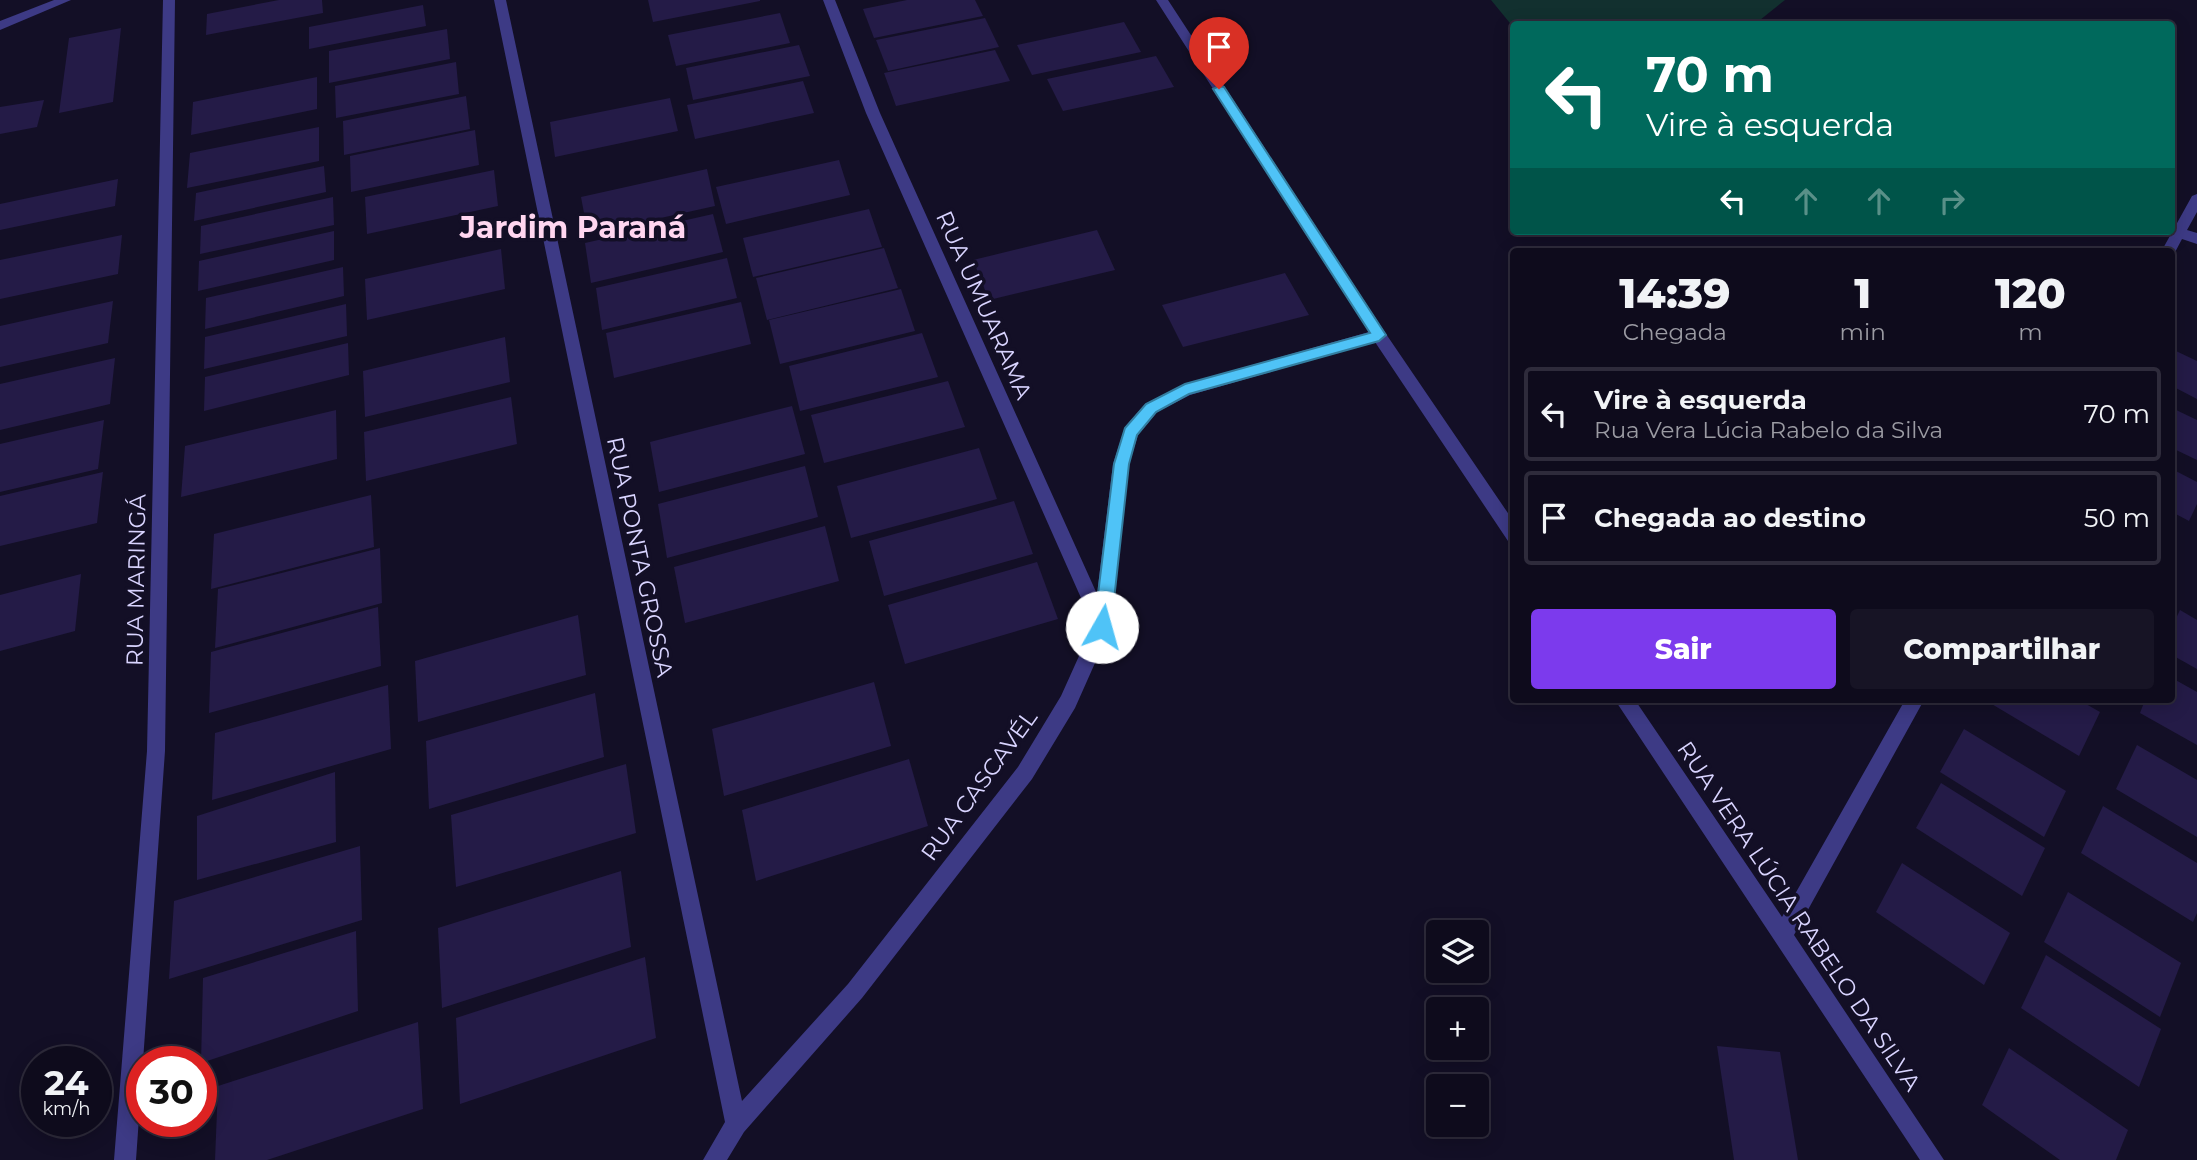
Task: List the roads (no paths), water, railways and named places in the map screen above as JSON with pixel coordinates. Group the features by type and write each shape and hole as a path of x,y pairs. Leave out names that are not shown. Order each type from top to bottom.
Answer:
{"street":[{"path":"0,26 65,0"},
{"name":"RUA MARINGÁ","path":"125,1160 156,751 169,0"},
{"name":"RUA PONTA GROSSA","path":"500,0 736,1124"},
{"name":"RUA UMUARAMA","path":"829,0 873,113 1102,627"},
{"path":"1162,0 1379,335 1510,531"},
{"path":"2170,248 2197,199"},
{"path":"2179,232 2197,239"},
{"name":"RUA CASCAVÉL","path":"714,1160 736,1124 800,1057 855,992 1025,772 1068,702 1102,627 1121,464 1131,432 1151,408 1185,390 1379,335"},
{"name":"RUA VERA LÚCIA RABELO DA SILVA","path":"1626,703 1933,1160"},
{"path":"1782,936 1913,703"}],"district":[{"name":"Jardim Paraná","path":"573,228"}]}
